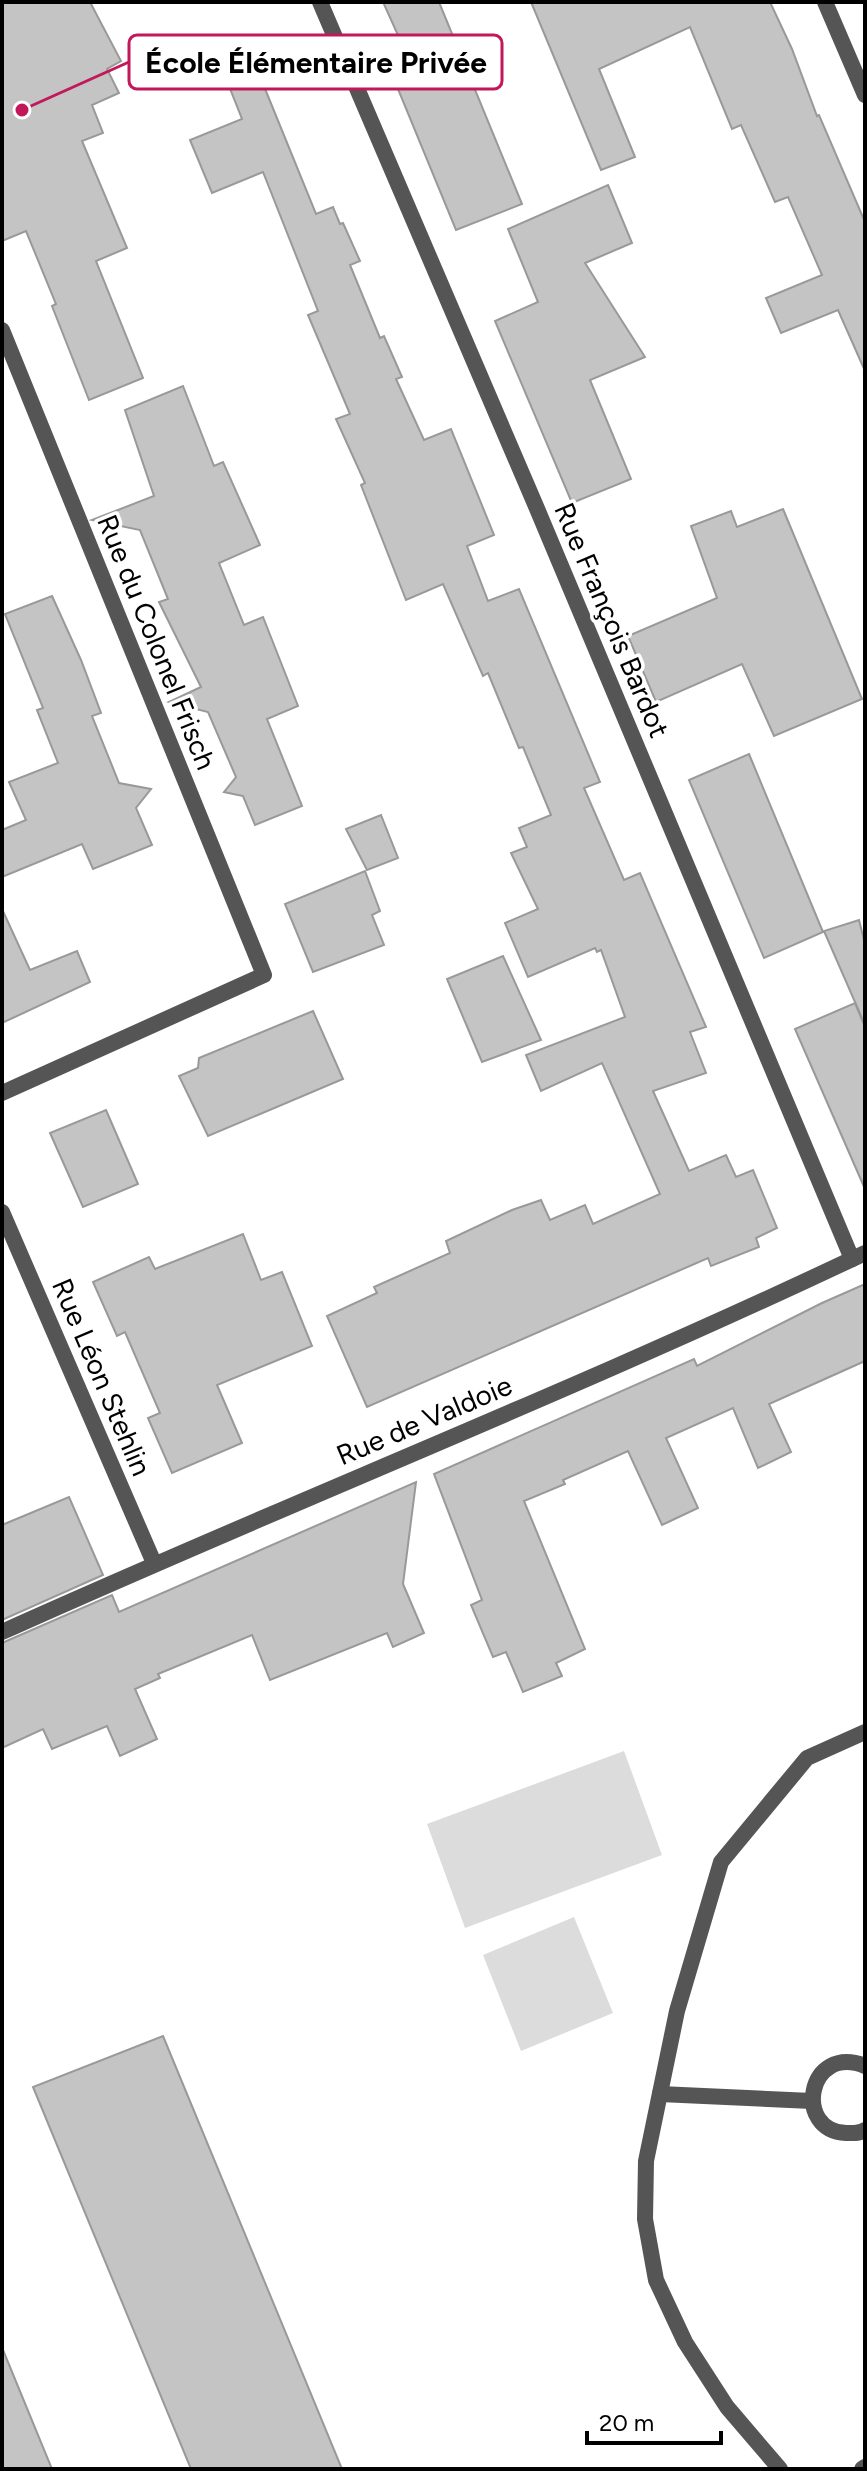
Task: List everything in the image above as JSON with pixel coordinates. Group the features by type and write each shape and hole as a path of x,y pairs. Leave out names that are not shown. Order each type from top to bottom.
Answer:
{"street":[{"name":"Rue François Bardot","path":"320,2 858,1256"},
{"path":"825,2 865,95"},
{"name":"Rue du Colonel Frisch","path":"2,330 264,975 2,1093"},
{"name":"Rue Léon Stehlin","path":"2,1212 154,1563"},
{"name":"Rue de Valdoie","path":"2,1632 154,1563 656,1348 858,1256"},
{"path":"780,2469 727,2407 685,2342 656,2280 645,2219 646,2161 677,2011 721,1862 807,1758 865,1732"},
{"path":"865,2066 851,2060 835,2063 822,2072 813,2087 812,2101 819,2120 837,2133 859,2134 865,2130"},
{"path":"660,2094 812,2101"}],"shaded area":[{"path":"624,1751 662,1855 465,1928 427,1824"},
{"path":"574,1917 613,2013 521,2051 483,1955"}],"building":[{"path":"2,2 90,2 121,61 107,69 119,93 92,105 103,133 82,141 127,248 96,261 143,378 89,400 52,306 56,304 26,231 2,241"},
{"path":"383,2 439,2 522,204 456,230 391,72 411,64"},
{"path":"531,2 770,2 865,222 865,371 838,310 781,333 766,298 822,275 788,197 775,202 741,125 732,129 690,27 599,69 635,157 601,170"},
{"path":"259,74 316,214 333,207 340,224 343,223 360,261 350,265 380,338 384,336 402,377 396,379 424,440 451,429 494,535 467,546 488,601 519,589 600,782 584,788 624,880 640,873 706,1027 690,1032 706,1073 653,1091 689,1171 726,1155 736,1177 753,1170 777,1228 756,1238 759,1247 711,1266 708,1258 367,1407 327,1316 377,1293 374,1287 450,1253 446,1241 512,1210 541,1200 550,1220 585,1205 593,1224 660,1194 602,1063 541,1091 526,1055 625,1017 601,950 597,952 595,948 528,977 505,923 538,909 511,853 527,847 519,828 551,815 523,747 519,748 488,673 483,676 443,584 406,600 361,485 365,483 336,419 350,414 308,315 318,311 263,172 212,193 190,140 242,119 229,86"},
{"path":"608,185 632,243 585,263 645,357 590,380 631,479 572,503 495,321 538,302 508,229"},
{"path":"183,386 214,466 223,462 260,545 219,563 244,625 263,617 298,706 267,719 302,806 255,825 243,796 224,792 236,777 208,712 169,702 201,687 159,602 168,599 140,530 92,520 154,496 125,410"},
{"path":"783,509 862,699 774,736 742,664 656,702 628,636 717,598 691,526 731,511 737,527"},
{"path":"52,596 101,713 92,716 119,783 151,789 136,808 152,845 93,869 82,844 2,877 2,830 26,820 9,782 58,763 37,710 43,708 5,614"},
{"path":"749,754 823,932 764,958 689,780"},
{"path":"381,815 398,858 367,870 346,829"},
{"path":"365,871 380,911 372,915 384,945 313,972 285,904"},
{"path":"2,909 30,970 77,951 90,982 2,1023"},
{"path":"859,920 865,944 865,1025 824,931"},
{"path":"503,956 541,1040 482,1062 447,979"},
{"path":"855,1003 865,1027 865,1189 795,1029"},
{"path":"313,1011 343,1079 208,1136 179,1076 198,1068 199,1058"},
{"path":"106,1110 138,1184 83,1207 50,1133"},
{"path":"243,1234 261,1280 282,1272 312,1346 217,1385 242,1443 172,1473 148,1418 160,1413 125,1332 117,1336 93,1282 149,1257 155,1269"},
{"path":"865,1284 865,1361 769,1404 791,1452 758,1468 733,1408 666,1438 698,1508 662,1525 628,1451 563,1480 565,1484 524,1501 585,1649 556,1663 562,1676 523,1692 506,1652 493,1657 471,1605 482,1600 434,1474 694,1359 697,1366"},
{"path":"416,1482 403,1584 424,1633 393,1647 387,1633 270,1680 252,1635 158,1674 160,1678 135,1689 157,1739 120,1756 107,1726 52,1749 43,1729 2,1748 2,1643 112,1595 119,1612"},
{"path":"69,1497 103,1575 2,1620 2,1525"},
{"path":"163,2036 342,2469 191,2469 33,2087"},
{"path":"3,2350 52,2469 2,2469"}],"place":[{"name":"École Élémentaire Privée","path":"22,110"}]}
